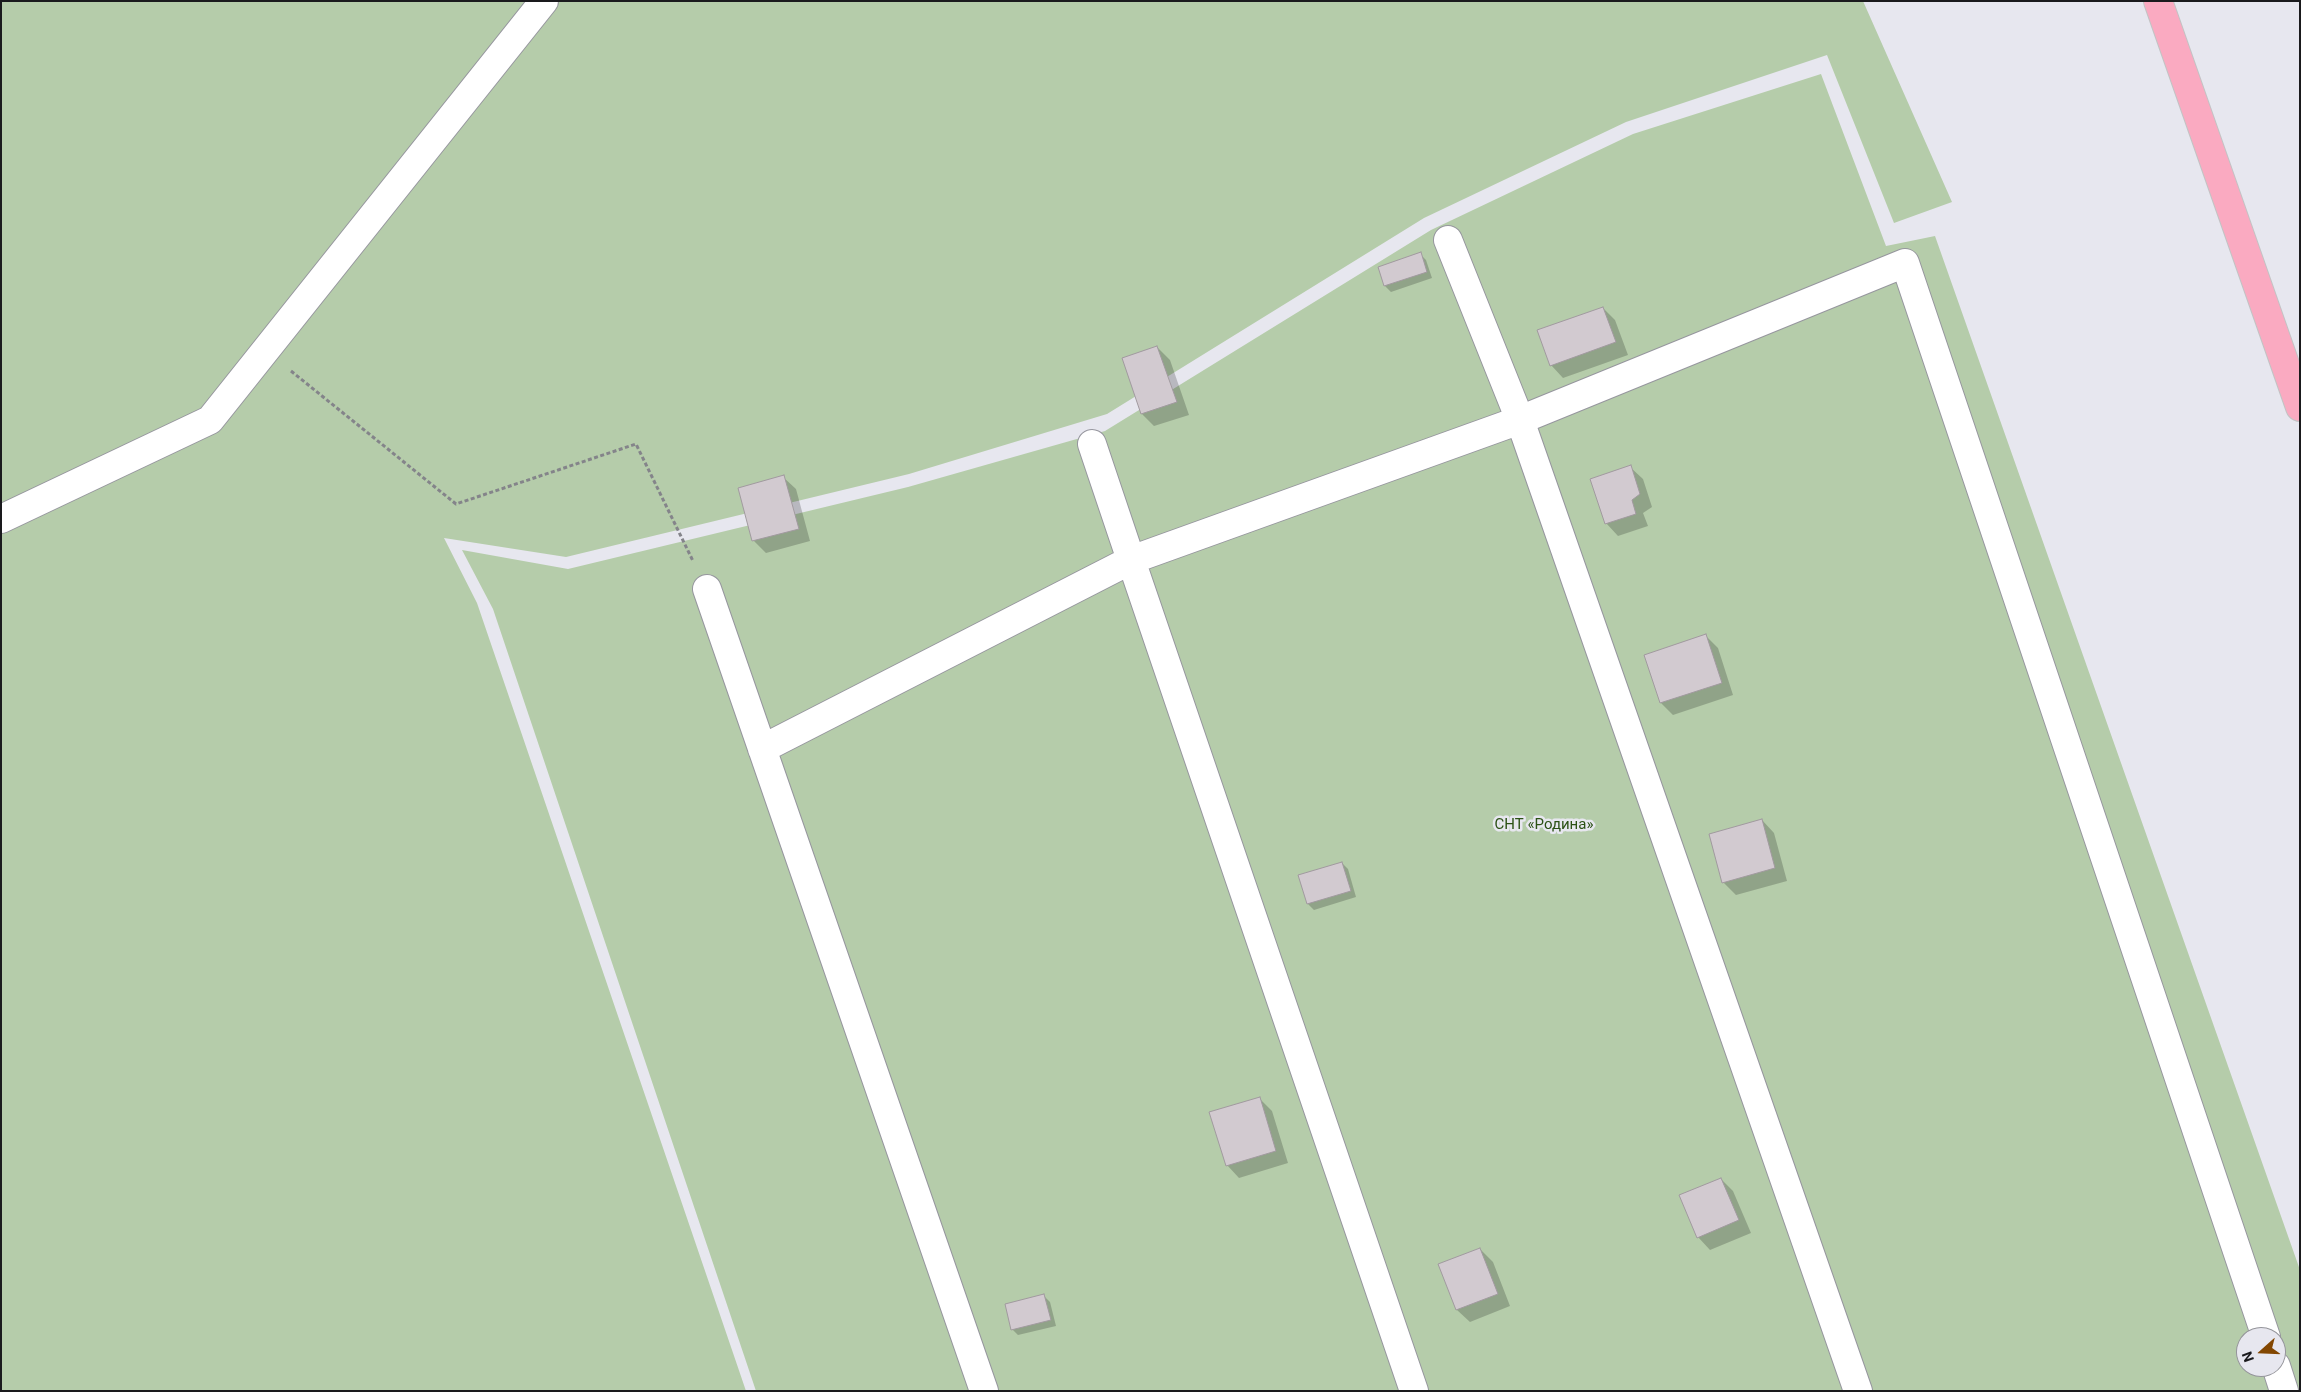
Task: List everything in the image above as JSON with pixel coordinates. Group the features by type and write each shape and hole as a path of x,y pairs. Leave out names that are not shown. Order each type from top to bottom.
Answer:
{"main road":[{"path":"2158,1 2300,407"}],"street":[{"path":"1,519 210,420 544,1"},
{"path":"1448,240 1520,420 1858,1391"},
{"path":"762,749 1131,560 1520,420 1905,263 2263,1327"},
{"path":"1092,444 1414,1391"},
{"path":"706,588 984,1391"},
{"path":"2280,1377 2284,1391"}],"path":[{"path":"265,350 456,504 636,444 706,588"}],"green space":[{"path":"1,1 1863,1 1952,202 1894,223 1827,55 1626,122 1424,218 1107,414 909,474 566,557 444,538 477,603 746,1391 1,1391"},
{"name":"СНТ «Родина»","path":"1821,74 1886,246 1935,236 2300,1270 2300,1391 756,1391 493,609 462,550 568,569 908,487 1105,431 1431,230 1633,134"}],"building":[{"path":"1421,252 1427,272 1384,286 1378,267"},
{"path":"1603,307 1616,342 1550,366 1537,330"},
{"path":"1157,346 1177,402 1141,414 1122,358"},
{"path":"1631,465 1640,494 1632,500 1636,514 1605,524 1590,479"},
{"path":"784,475 799,529 752,541 738,488"},
{"path":"1706,634 1722,683 1660,703 1644,655"},
{"path":"1762,819 1775,868 1722,883 1709,834"},
{"path":"1342,862 1351,891 1307,904 1298,875"},
{"path":"1260,1097 1276,1151 1226,1166 1209,1112"},
{"path":"1721,1178 1739,1220 1697,1238 1679,1195"},
{"path":"1480,1248 1498,1294 1456,1310 1438,1264"},
{"path":"1044,1294 1051,1320 1011,1330 1005,1304"}]}
